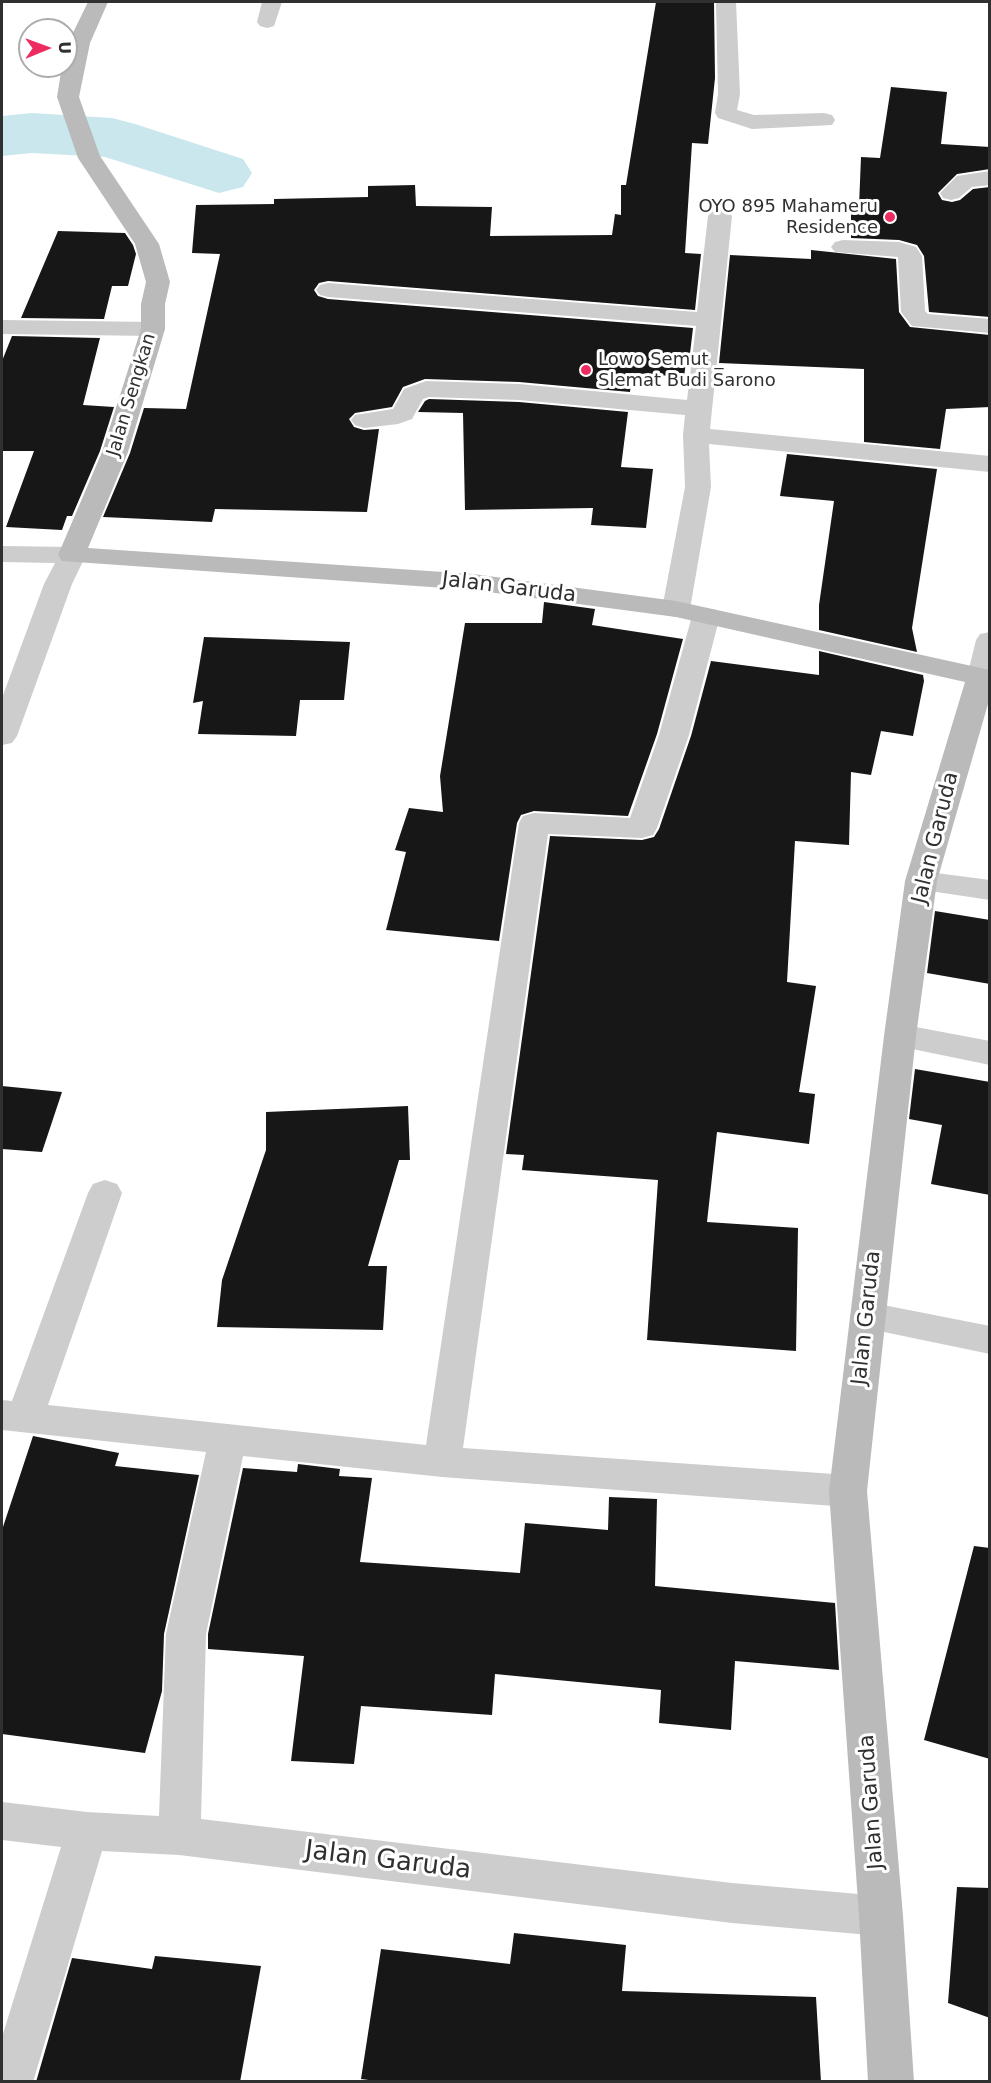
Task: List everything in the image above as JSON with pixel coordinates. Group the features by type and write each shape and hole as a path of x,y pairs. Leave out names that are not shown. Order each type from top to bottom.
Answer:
{"main road":[{"name":"Jalan Sengkan","path":"72,555 115,452 153,329 153,304 158,282 147,244 100,171 89,158 68,97 79,43 98,2"},
{"name":"Jalan Garuda","path":"72,555 438,579 676,609 985,677 921,881 900,1036 848,1491 881,1916 891,2082"}],"street":[{"path":"267,22 272,2"},
{"path":"726,2 729,55 729,94 726,113 752,122 824,120"},
{"path":"951,193 965,181 990,178"},
{"path":"676,609 698,487 696,435 720,216"},
{"path":"843,247 899,249 908,252 913,312 921,321 990,326"},
{"path":"328,290 708,320"},
{"path":"2,327 153,329"},
{"path":"364,420 389,419 403,414 412,394 426,388 519,392 699,409"},
{"path":"696,435 990,464"},
{"path":"2,554 72,555 58,584 2,736"},
{"path":"442,1462 534,823 642,828 674,735 706,616"},
{"path":"985,677 990,640"},
{"path":"921,881 990,890"},
{"path":"900,1036 990,1053"},
{"path":"105,1192 13,1416 442,1462 848,1491"},
{"path":"868,1316 990,1340"},
{"path":"179,1836 186,1634 227,1440"},
{"name":"Jalan Garuda","path":"2,1821 87,1831 179,1836 732,1903 881,1916"},
{"path":"10,2082 87,1831"}],"building":[{"path":"656,2 714,2 715,78 708,144 692,143 685,253 701,254 695,310 328,281 319,283 314,290 318,296 328,299 693,328 689,362 686,362 684,377 632,373 630,392 519,382 425,379 403,387 392,407 355,413 349,419 354,427 364,430 379,429 367,512 215,509 212,522 103,517 130,453 144,408 186,409 220,254 192,253 196,205 274,204 274,199 368,197 368,186 415,185 416,206 492,207 490,236 612,235 615,214 621,215 621,185 626,185"},
{"path":"891,87 947,92 941,144 990,147 990,169 957,174 938,193 942,200 952,202 960,200 973,189 990,187 990,317 929,312 924,256 917,245 899,240 851,238 851,205 859,206 861,157 880,158"},
{"path":"58,231 125,233 133,245 136,254 128,286 112,286 104,319 21,318"},
{"path":"811,250 896,259 899,312 910,327 990,335 990,407 946,409 940,449 864,442 864,369 719,363 730,255 811,259"},
{"path":"12,336 100,338 83,405 114,407 100,451 72,516 67,516 62,530 6,527 34,451 2,451 2,361"},
{"path":"429,399 519,402 628,412 621,467 653,469 646,528 591,525 593,508 465,510 463,413 418,412"},
{"path":"787,454 937,469 912,628 917,652 819,630 819,605 834,501 780,496"},
{"path":"544,602 595,609 592,625 683,639 657,734 628,816 534,811 521,815 517,823 499,941 386,930 406,852 395,850 409,808 443,812 440,776 465,623 542,623"},
{"path":"204,637 350,642 344,700 300,700 296,736 198,734 203,701 193,703"},
{"path":"819,651 923,675 924,681 913,736 881,731 871,775 851,772 849,845 795,841 787,982 816,986 799,1092 815,1094 809,1144 717,1132 707,1222 798,1228 796,1351 647,1340 658,1180 522,1170 524,1155 506,1154 550,836 642,840 654,837 659,829 691,736 711,661 819,675"},
{"path":"935,911 990,920 990,984 927,973"},
{"path":"915,1069 990,1082 990,1195 931,1184 942,1125 909,1119"},
{"path":"2,1086 62,1092 42,1152 2,1149"},
{"path":"408,1106 410,1160 399,1160 368,1266 387,1266 383,1330 217,1327 222,1280 266,1150 266,1112"},
{"path":"33,1436 119,1453 115,1466 199,1475 164,1634 162,1691 145,1753 2,1734 2,1530"},
{"path":"298,1464 340,1469 339,1476 372,1478 360,1562 520,1573 525,1523 608,1530 609,1497 657,1499 655,1586 835,1603 839,1670 735,1661 731,1730 659,1723 661,1690 495,1674 492,1715 361,1706 354,1764 291,1761 304,1656 208,1649 208,1634 243,1468 297,1472"},
{"path":"974,1546 990,1548 990,1759 924,1740"},
{"path":"957,1887 990,1888 990,2018 948,2003"},
{"path":"514,1933 626,1945 622,1991 816,1997 821,2082 384,2082 361,2079 381,1949 510,1964"},
{"path":"155,1956 261,1966 240,2082 36,2082 72,1958 152,1969"}],"waterway":[{"path":"2,136 32,133 112,138 219,173"}],"place":[{"name":"OYO 895 Mahameru Residence","path":"890,217"},
{"name":"Lowo Semut _ Slemat Budi Sarono","path":"586,370"}]}
